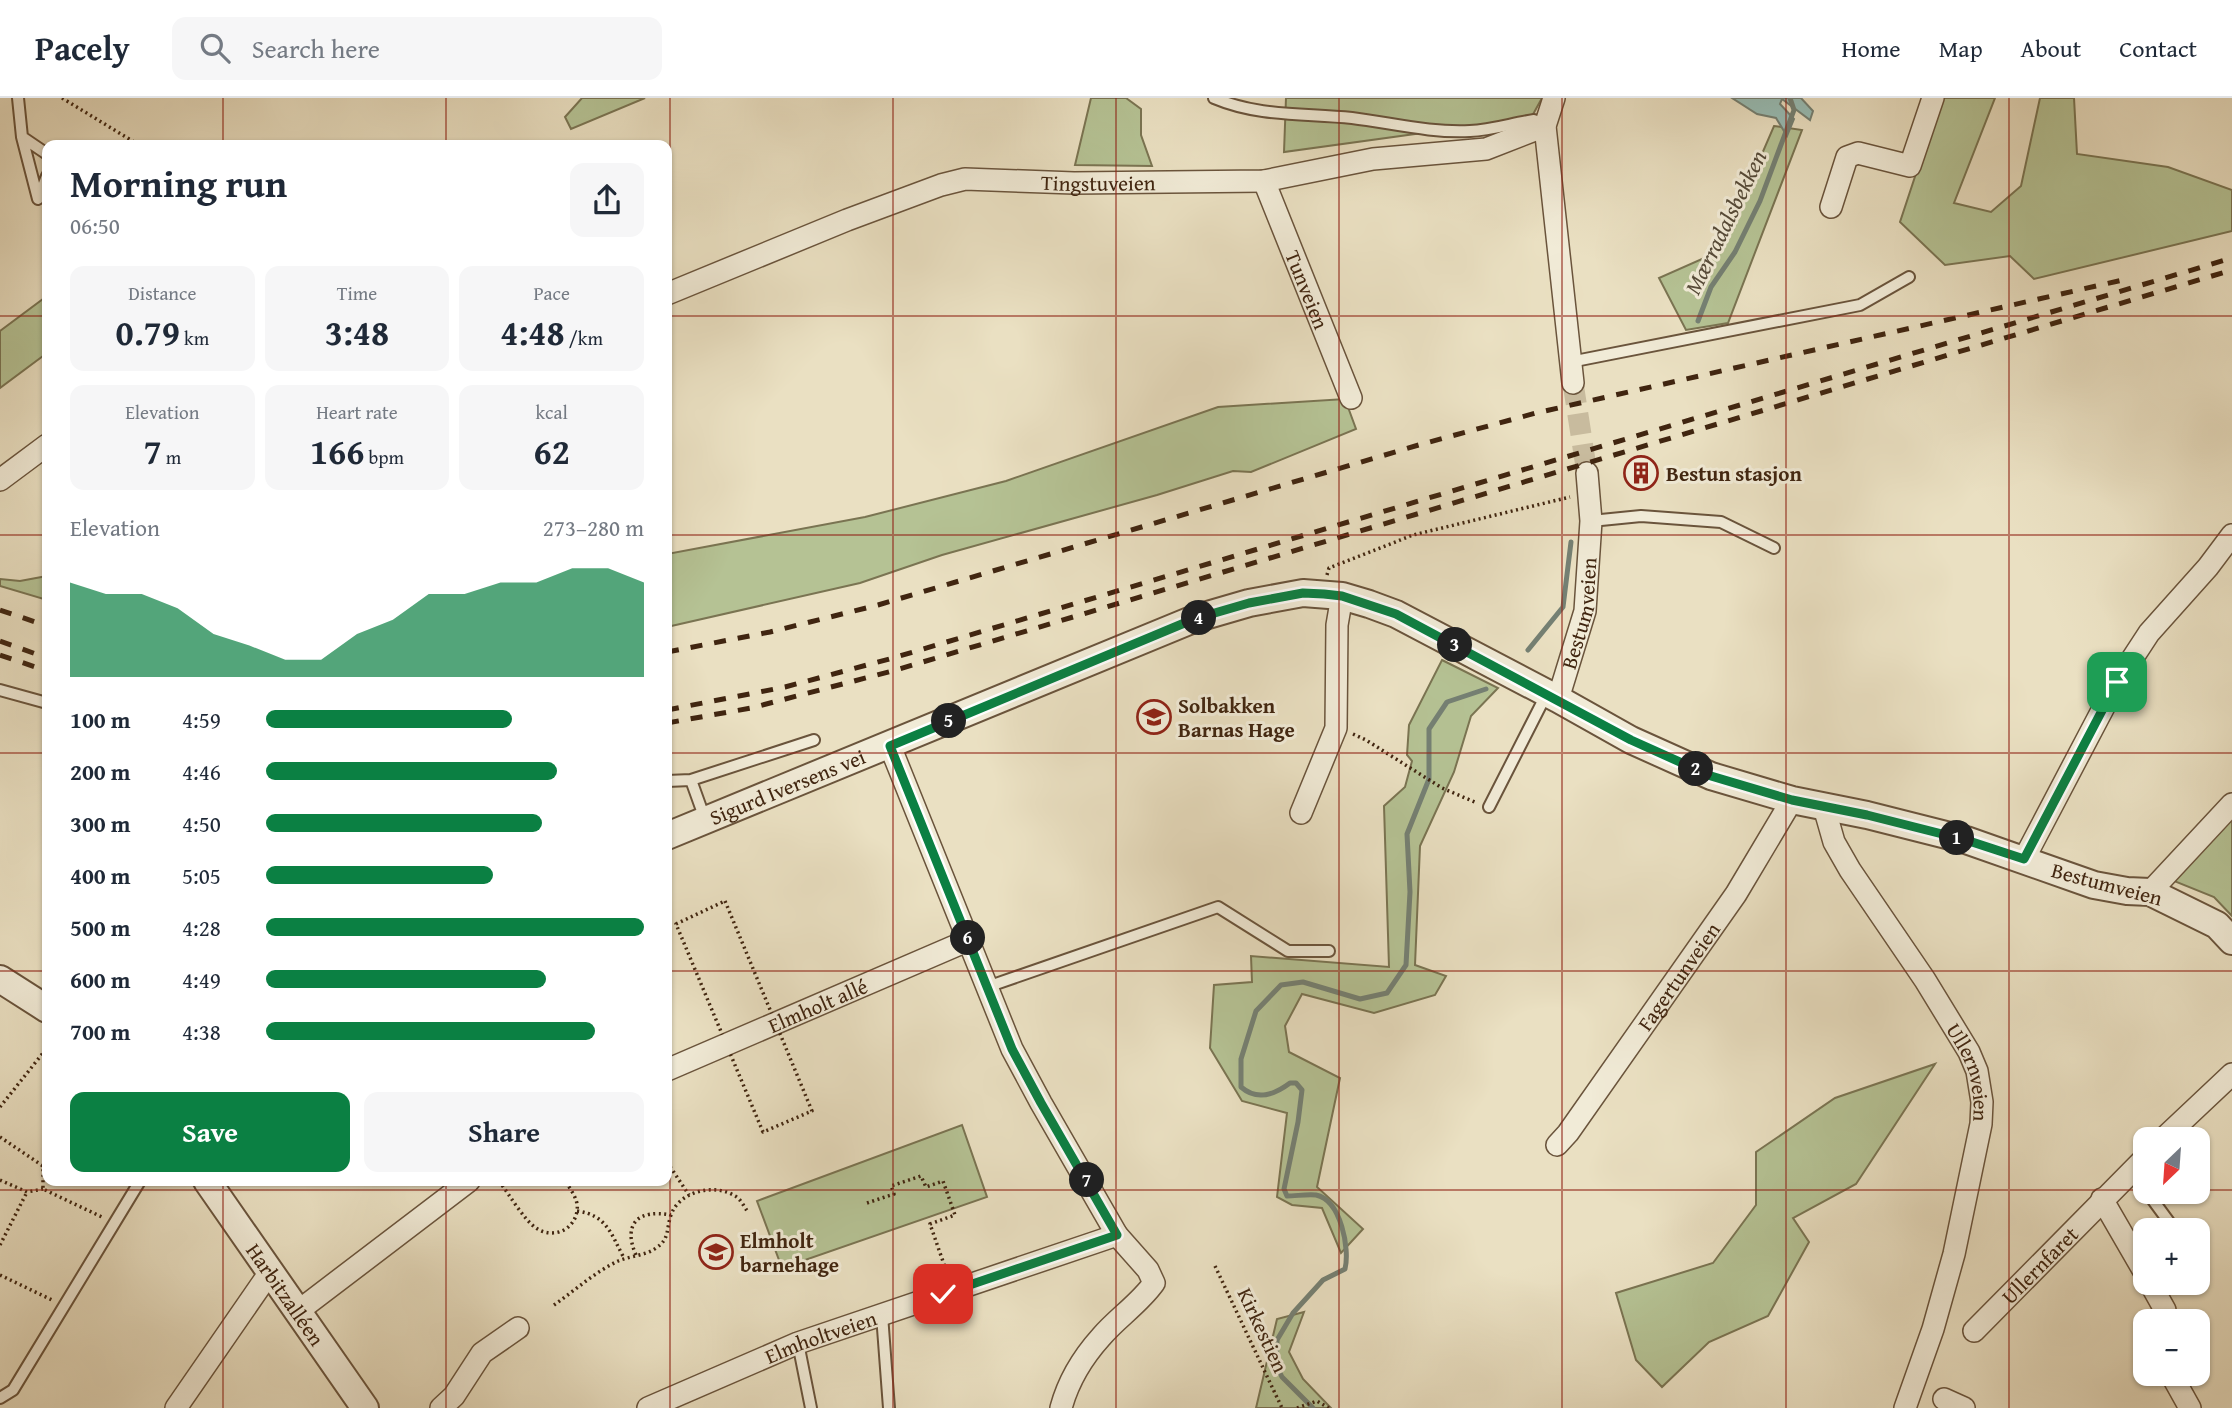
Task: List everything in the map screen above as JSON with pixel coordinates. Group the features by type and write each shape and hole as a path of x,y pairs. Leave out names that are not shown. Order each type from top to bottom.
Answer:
{"street":[{"path":"1554,98 1545,126 1571,373"},
{"path":"1831,207 1847,157 1858,153 1910,166 1933,98"},
{"name":"Tingstuveien","path":"672,292 847,220 941,185 965,179 1074,183 1264,181 1373,159 1486,149 1545,126"},
{"name":"Tunveien","path":"1264,181 1351,398"},
{"path":"0,480 42,449"},
{"name":"Bestumveien","path":"1588,483 1591,522 1585,611 1552,696 1631,740 1711,776 1792,800 1867,815 1966,840 2094,885 2150,892 2217,925 2232,941"},
{"path":"2024,859 2117,682 2149,634 2208,567 2232,535"},
{"name":"Sigurd Iversens vei","path":"672,834 1194,619 1249,603 1303,593 1333,595 1396,614 1552,696"},
{"path":"1301,813 1336,729 1337,625 1333,595"},
{"path":"890,746 1012,1049 1117,1235 1147,1270 1154,1283 1145,1295 1101,1336 1074,1377 1061,1408"},
{"name":"Fagertunveien","path":"1557,1145 1736,894 1792,800"},
{"path":"2150,892 2232,804"},
{"name":"Ullernveien","path":"1824,807 1834,842 1850,870 1925,980 1969,1052 1977,1071 1982,1102 1981,1124 1954,1254 1933,1329 1905,1408"},
{"name":"Elmholt allé","path":"672,1068 969,940"},
{"path":"0,979 42,1006"},
{"path":"2176,1127 2232,1074"},
{"name":"Ullernfaret","path":"1974,1331 2133,1169"},
{"name":"Harbitzalléen","path":"210,1186 365,1408"},
{"path":"297,1312 462,1186"},
{"path":"2102,1199 2133,1253"},
{"name":"Elmholtveien","path":"649,1408 799,1343 1117,1235"},
{"path":"176,1408 270,1272"},
{"path":"441,1408 454,1396 482,1353 518,1328"},
{"path":"2178,1386 2190,1408"}],"lane":[{"path":"18,98 22,137 38,199 42,189"},
{"path":"1214,98 1235,107 1266,113 1349,118 1422,130 1472,131 1534,120 1545,126"},
{"path":"22,137 42,151"},
{"path":"1571,373 1860,305 1909,277"},
{"path":"1591,522 1641,516 1721,522 1774,548"},
{"path":"0,690 42,702"},
{"path":"1489,807 1552,696"},
{"path":"672,781 691,780 814,740"},
{"path":"691,780 705,819"},
{"path":"988,987 1218,906 1288,951 1329,951"},
{"path":"0,1398 13,1390 137,1186"},
{"path":"882,1315 889,1408"},
{"path":"799,1343 811,1408"}],"path":[{"path":"62,98 131,140"},
{"path":"1333,595 1329,568 1413,535 1588,483"},
{"path":"1336,729 1366,740 1442,788 1489,807"},
{"path":"0,1107 42,1054"},
{"path":"0,1137 42,1162"},
{"path":"672,1170 689,1195"},
{"path":"867,1203 894,1194 891,1186 921,1175 926,1187 943,1181 955,1215 930,1224 949,1279 941,1283 943,1294"},
{"path":"0,1180 27,1192 43,1189 115,1223"},
{"path":"503,1186 534,1227 549,1235 560,1233 571,1223 577,1211 576,1197 568,1186"},
{"path":"554,1306 612,1264 654,1250 663,1243 671,1215 689,1195 697,1191 718,1189 738,1197 748,1212"},
{"path":"0,1245 27,1192"},
{"path":"577,1211 591,1213 602,1220 624,1258"},
{"path":"636,1255 630,1241 635,1222 648,1213 671,1215"},
{"name":"Kirkestien","path":"1214,1266 1282,1408"},
{"path":"0,1275 65,1307"},
{"path":"1298,1408 1317,1401 1329,1408"}],"green space":[{"path":"582,98 645,98 571,129 565,117"},
{"path":"1091,98 1126,98 1141,109 1141,135 1152,166 1075,165"},
{"path":"1286,98 1542,98 1531,118 1284,152"},
{"path":"1941,98 1995,98 1954,203 1991,212 2021,186 2040,98 2074,98 2077,154 2168,167 2232,190 2232,231 2034,279 2010,256 1945,265 1900,222"},
{"path":"1774,126 1802,130 1728,323 1686,330 1659,278 1720,251"},
{"path":"42,300 42,357 0,388 0,331"},
{"path":"1345,399 1356,429 1251,472 1233,471 942,555 860,583 672,626 672,553 865,517 1006,481 1218,407"},
{"path":"42,577 42,599 0,586 0,579 20,581"},
{"path":"1442,660 1498,688 1471,716 1454,772 1420,846 1415,965 1446,976 1435,995 1374,1013 1302,994 1285,1026 1289,1052 1340,1078 1317,1187 1363,1229 1341,1253 1322,1208 1292,1205 1277,1197 1287,1113 1242,1101 1210,1048 1214,985 1252,982 1251,956 1389,967 1384,806 1405,787 1412,761 1407,755 1409,725"},
{"path":"2232,814 2232,916 2214,897 2169,879"},
{"path":"1935,1064 1856,1184 1793,1218 1809,1242 1768,1316 1709,1342 1662,1387 1636,1360 1616,1293 1713,1263 1756,1205 1756,1152 1835,1098"},
{"path":"962,1125 987,1197 782,1268 757,1201"},
{"path":"1304,1312 1289,1352 1303,1379 1331,1408 1256,1408 1277,1319"}],"water":[{"path":"1732,98 1801,98 1813,111 1810,120 1782,99 1780,104 1794,119 1787,136 1776,118 1757,114"}],"waterway":[{"name":"Mærradalsbekken","path":"1698,321 1711,287 1735,252 1760,201 1794,110 1790,98"},
{"name":"Mærradalsbekken","path":"1528,650 1563,607 1571,542"},
{"name":"Mærradalsbekken","path":"1313,1408 1282,1377 1276,1365 1277,1340 1293,1313 1323,1280 1345,1269 1345,1238 1337,1215 1325,1199 1316,1195 1287,1196 1284,1189 1302,1090 1296,1083 1290,1083 1266,1095 1247,1091 1241,1087 1241,1059 1256,1011 1281,985 1303,982 1360,999 1387,993 1406,965 1410,892 1407,834 1429,779 1429,729 1447,702 1486,689"}],"tunnel":[{"path":"1573,383 1587,473"}],"railway":[{"path":"672,709 785,687 893,658 2232,258"},
{"path":"672,722 751,708 896,670 2232,270"},
{"path":"672,651 770,632 878,605 1422,444 1536,413 2127,279"},
{"path":"0,610 42,624"},
{"path":"0,641 42,656"},
{"path":"0,655 42,669"}],"place":[{"name":"Bestun stasjon","path":"1641,473"},
{"name":"Solbakken Barnas Hage","path":"1154,717"},
{"name":"Elmholt barnehage","path":"716,1252"}],"route":[{"path":"943,1294 1117,1235 1012,1049 890,746 1194,619 1283,596 1324,594 1342,596 1396,614 1631,740 1711,776 1792,800 1867,815 1966,840 2024,859 2117,682"}]}
